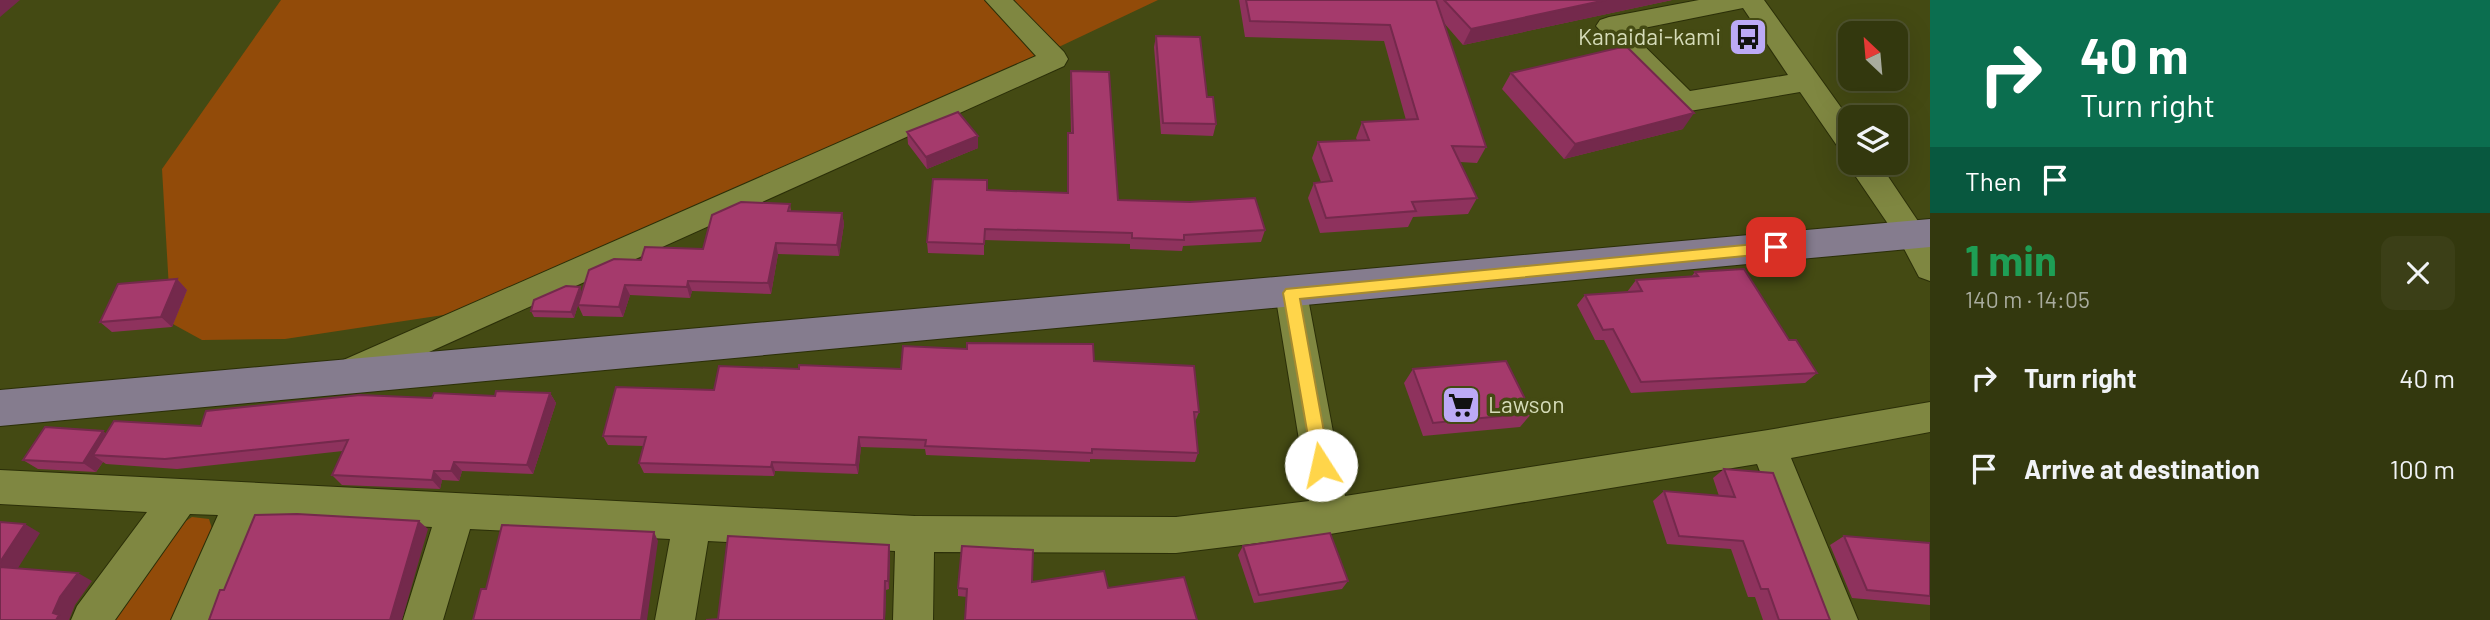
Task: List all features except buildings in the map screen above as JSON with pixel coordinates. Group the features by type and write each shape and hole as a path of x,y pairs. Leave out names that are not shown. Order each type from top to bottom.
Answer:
{"main road":[{"path":"0,408 1921,234"}],"street":[{"path":"335,378 1054,59 998,0"},
{"path":"1742,0 1609,26 1684,102 1807,81"},
{"path":"1751,0 1838,126"},
{"path":"1873,175 1921,234 1930,268"},
{"path":"1291,293 1330,516"},
{"path":"0,487 915,534 1176,535 1330,516 1769,446 1930,417"},
{"path":"1769,446 1838,620"},
{"path":"91,620 180,497"},
{"path":"191,620 244,500"},
{"path":"423,620 456,511"},
{"path":"676,620 692,523"},
{"path":"912,620 915,534"}],"shaded area":[{"path":"281,0 1158,0 843,149 470,311 285,339 202,340 171,323 162,169"},
{"path":"192,517 209,519 214,535 174,620 113,620 166,534"}],"place":[{"name":"Kanaidai-kami","path":"1748,37"},
{"name":"Lawson","path":"1461,405"}],"route":[{"path":"1321,465 1291,293 1776,247"}]}
